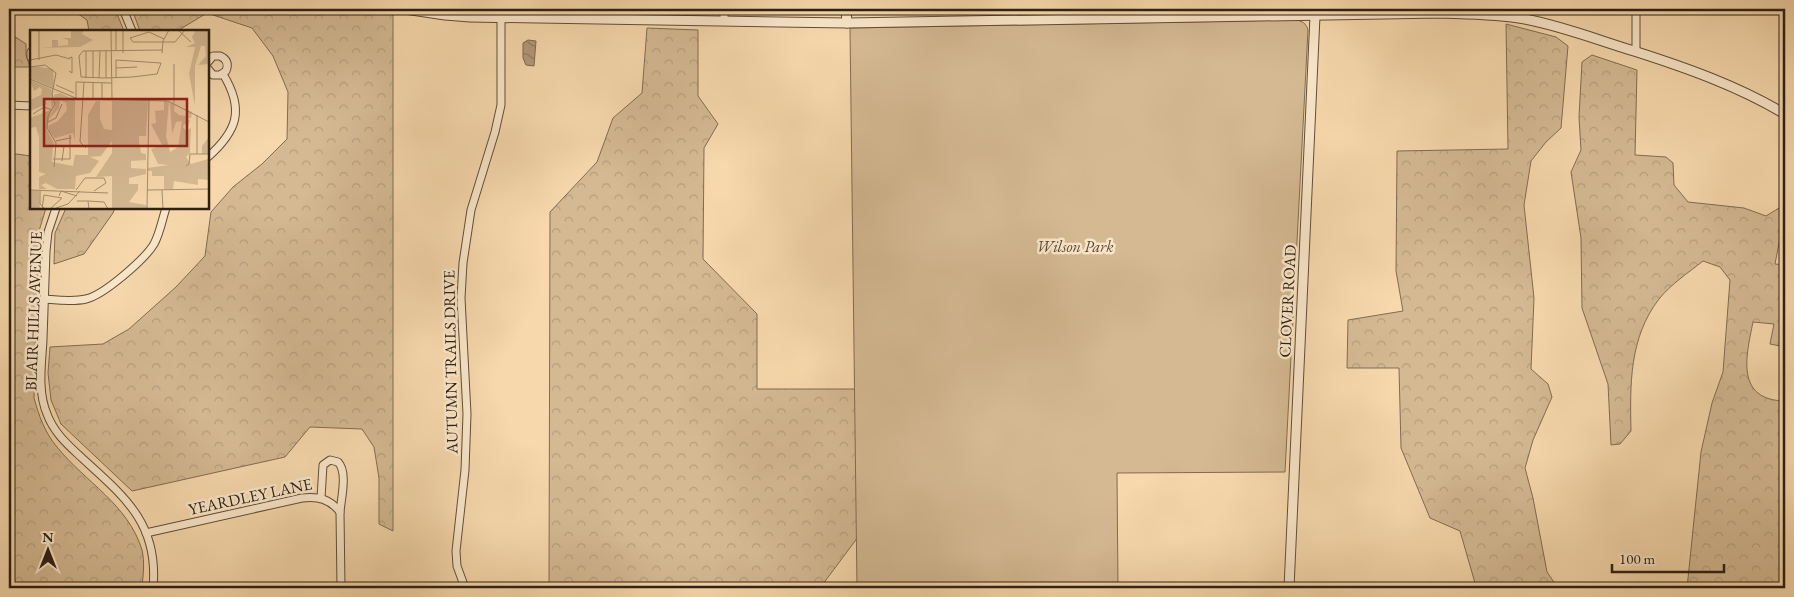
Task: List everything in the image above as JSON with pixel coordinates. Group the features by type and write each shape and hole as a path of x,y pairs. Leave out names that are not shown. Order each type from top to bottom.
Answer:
{"street":[{"path":"123,9 132,30"},
{"path":"405,9 445,15 501,13 614,19 846,23 1441,13 1508,17 1556,26 1679,65 1732,87 1785,114"},
{"path":"614,9 614,19"},
{"path":"724,9 724,21"},
{"path":"846,9 846,23"},
{"path":"1636,9 1636,52"},
{"name":"AUTUMN TRAILS DRIVE","path":"466,588 457,566 456,551 465,470 467,414 461,298 463,263 471,210 495,132 501,105 501,13"},
{"name":"CLOVER ROAD","path":"1289,588 1315,16"},
{"path":"209,61 216,55 223,57 227,64 223,74 216,76 209,72"},
{"path":"209,156 226,139 234,126 236,116 231,86 223,74"},
{"path":"9,105 30,106"},
{"name":"BLAIR HILLS AVENUE","path":"56,209 48,232 44,299 41,391 47,415 62,439 127,500 141,522 146,533 152,558 153,588"},
{"path":"44,299 87,299 106,290 144,256 153,245 166,209"},
{"name":"YEARDLEY LANE","path":"146,533 302,498 321,498 321,470 323,465 330,460 338,462 343,468 340,512"},
{"path":"321,498 334,505 340,512 341,588"}],"green space":[{"path":"9,9 13,9 14,36 26,44 26,55 30,67 9,67"},
{"path":"71,9 115,9 124,30 89,30 87,20"},
{"path":"132,9 371,9 393,15 393,531 379,524 379,478 374,447 362,429 310,427 285,457 132,491 61,424 51,400 48,373 50,347 103,344 129,329 176,287 205,256 211,212 233,187 262,164 287,139 288,92 273,56 252,28 207,13 179,30 140,30"},
{"name":"Wilson Park","path":"1296,20 1304,23 1308,30 1285,472 1117,473 1118,588 857,588 850,28"},
{"path":"1506,24 1556,37 1568,46 1561,128 1546,142 1531,161 1524,205 1534,298 1531,369 1548,384 1552,397 1533,440 1525,468 1533,498 1547,572 1558,588 1460,588 1475,583 1460,531 1430,518 1401,448 1399,368 1347,368 1348,320 1403,311 1396,271 1397,151 1508,149"},
{"path":"647,28 698,30 698,96 718,124 704,148 703,259 757,314 757,389 855,389 858,537 820,588 549,588 550,212 597,162 613,118 642,93"},
{"path":"1592,55 1637,70 1635,155 1666,157 1673,163 1674,185 1688,202 1744,208 1766,216 1784,205 1785,201 1785,237 1780,238 1775,264 1785,265 1785,347 1770,344 1774,324 1753,322 1747,362 1751,385 1758,393 1769,399 1785,401 1785,588 1687,588 1701,452 1712,403 1723,372 1730,280 1720,267 1703,261 1669,288 1649,314 1642,330 1633,362 1631,431 1620,444 1611,445 1608,384 1582,308 1581,238 1571,172 1581,150 1579,117 1582,62"},
{"path":"9,153 30,156 30,209 46,209 39,231 34,398 36,405 43,424 53,442 68,460 105,494 127,519 142,550 144,569 142,588 9,588"},
{"path":"66,209 115,209 84,254 54,264 55,233"}],"water":[{"path":"528,40 536,41 534,66 526,65 523,58 523,43"}]}
